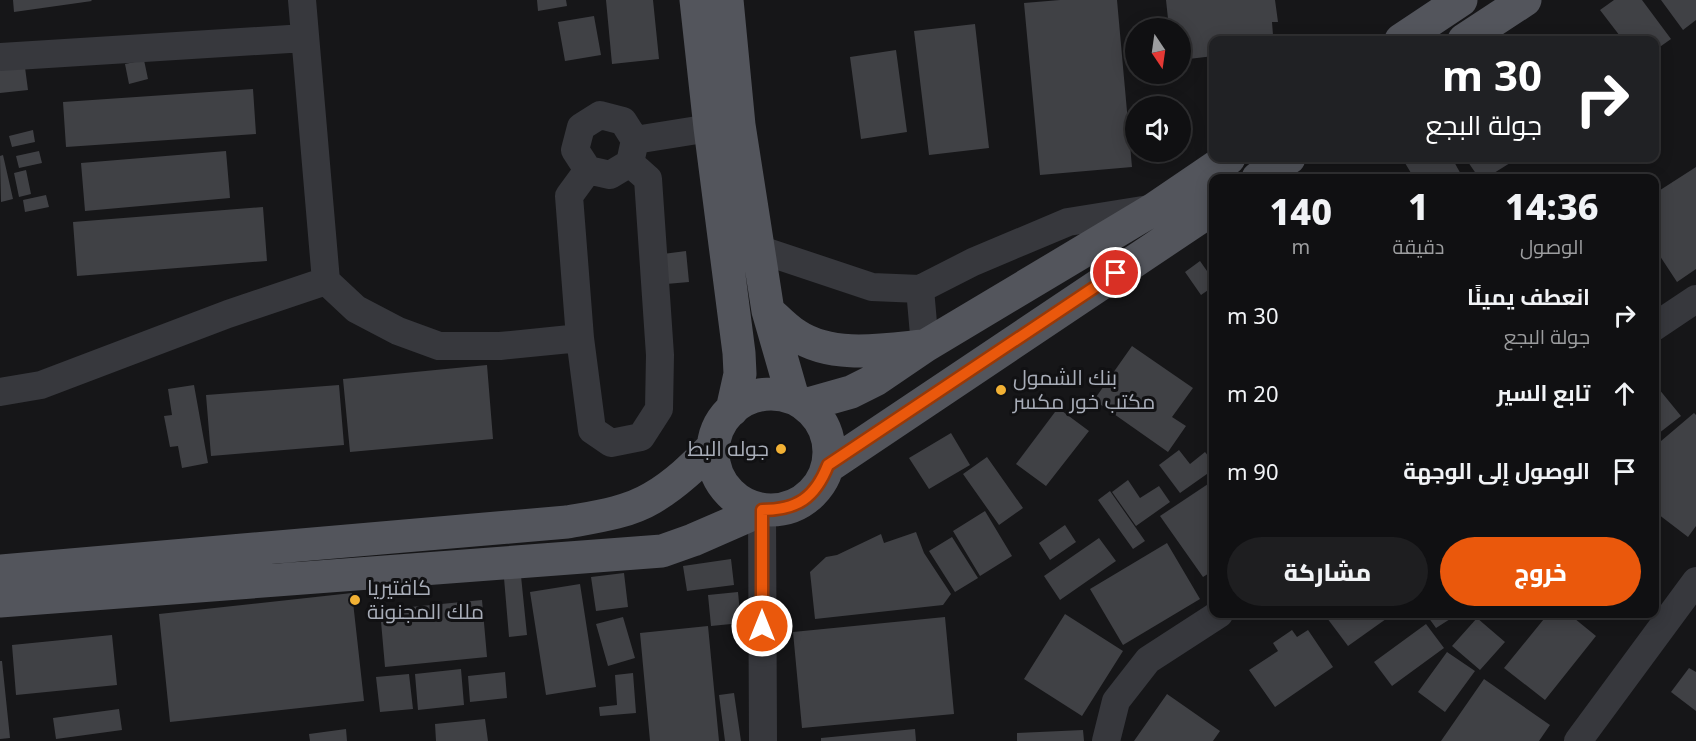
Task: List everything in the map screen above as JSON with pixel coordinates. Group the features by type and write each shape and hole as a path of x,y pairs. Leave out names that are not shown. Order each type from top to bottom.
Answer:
{"main road":[{"path":"696,0 739,353 740,374 732,410"},
{"path":"727,0 739,125 768,311 799,401"},
{"path":"1407,36 1461,0"},
{"path":"1470,36 1525,0"},
{"path":"799,401 851,392 875,380 925,346 1154,209 1223,162"},
{"path":"1264,174 1283,162"},
{"path":"828,465 1209,211"},
{"path":"768,311 796,336 823,347 862,352 925,346"},
{"path":"760,395 777,395 799,401 818,416 826,431 830,448 828,465 822,482 811,495 796,505 780,510 762,510 748,506 725,488 718,475 713,447 716,433 732,410 745,400 760,395"},
{"path":"0,571 567,522 610,515 651,500 685,475 713,447"},
{"path":"0,601 662,551 762,510"}],"street":[{"path":"302,0 326,281 356,309 398,331 439,346 500,345 580,338"},
{"path":"0,57 305,38"},
{"path":"588,170 569,196 580,338 592,430 611,443 641,437 659,409 660,355 648,179 632,152 623,120 600,115 581,127 575,150 588,170 610,175 632,152 710,128"},
{"path":"758,249 872,287 920,289 973,262 1068,222 1154,209"},
{"path":"0,392 41,385 228,314 326,281"},
{"path":"920,289 925,346"},
{"path":"1659,324 1696,299"},
{"path":"762,510 763,741"},
{"path":"1578,741 1696,580"},
{"path":"1106,741 1116,701 1148,660 1213,618"}],"building":[{"path":"13,0 91,0 92,1 14,12"},
{"path":"537,0 566,0 567,6 538,11"},
{"path":"606,0 653,0 659,59 612,64"},
{"path":"1060,0 1117,0 1126,96 1125,162 1132,162 1132,167 1040,175 1024,3"},
{"path":"1166,0 1275,0 1278,22 1272,22 1273,35 1209,36 1209,57 1191,59 1191,18 1168,18"},
{"path":"1614,0 1642,0 1671,39 1659,47 1659,36 1620,36 1600,10"},
{"path":"1661,0 1696,0 1696,20 1683,30"},
{"path":"594,16 601,55 565,61 558,22"},
{"path":"975,24 989,148 929,155 914,31"},
{"path":"896,50 907,132 861,139 850,57"},
{"path":"24,60 28,90 0,93 0,63"},
{"path":"144,60 148,79 129,84 125,64"},
{"path":"253,89 256,134 66,147 63,102"},
{"path":"33,130 35,142 12,147 9,136"},
{"path":"39,151 42,163 19,168 16,156"},
{"path":"226,151 230,198 85,211 81,163"},
{"path":"3,155 13,199 1,202 0,156"},
{"path":"1404,162 1454,162 1461,174 1412,174"},
{"path":"1468,162 1512,162 1492,174 1476,174"},
{"path":"1696,167 1696,269 1677,282 1659,255 1659,191"},
{"path":"26,170 31,194 19,197 14,173"},
{"path":"46,195 49,207 25,212 23,200"},
{"path":"263,207 267,261 77,276 73,222"},
{"path":"686,251 689,282 666,284 663,254"},
{"path":"1200,261 1209,274 1209,289 1201,295 1185,272"},
{"path":"1132,346 1193,388 1172,417 1186,426 1168,452 1094,400"},
{"path":"487,365 493,439 350,452 343,379"},
{"path":"194,385 208,463 182,468 178,446 170,447 164,416 172,415 168,389"},
{"path":"339,385 344,445 211,456 206,395"},
{"path":"1659,389 1681,416 1659,433"},
{"path":"1058,408 1089,431 1046,486 1016,464"},
{"path":"1694,413 1696,415 1696,526 1688,537 1659,515 1659,443"},
{"path":"951,433 970,465 929,489 909,458"},
{"path":"1179,450 1190,464 1205,452 1209,457 1209,473 1180,493 1159,465"},
{"path":"987,457 1023,508 999,525 963,474"},
{"path":"1128,480 1140,498 1159,486 1170,502 1136,526 1112,492"},
{"path":"1209,483 1209,573 1203,577 1160,516"},
{"path":"1110,491 1145,541 1133,549 1098,500"},
{"path":"985,511 1012,556 980,576 953,531"},
{"path":"1065,525 1076,542 1050,560 1039,543"},
{"path":"916,532 924,553 951,594 943,605 815,619 810,572 826,557 837,555 881,534 884,543"},
{"path":"952,537 978,578 955,592 929,551"},
{"path":"1099,538 1116,561 1060,600 1044,576"},
{"path":"1167,543 1200,599 1123,645 1090,589"},
{"path":"731,559 734,585 687,591 683,566"},
{"path":"624,573 628,607 596,611 591,577"},
{"path":"521,576 527,635 509,637 504,578"},
{"path":"580,584 596,687 546,695 530,592"},
{"path":"738,592 741,623 711,626 708,595"},
{"path":"352,593 364,701 170,722 159,614"},
{"path":"482,600 487,657 385,667 380,610"},
{"path":"1065,614 1123,651 1082,716 1024,679"},
{"path":"623,617 635,658 608,666 596,624"},
{"path":"945,617 954,714 802,728 793,632"},
{"path":"1327,618 1387,618 1348,646"},
{"path":"1429,618 1452,618 1436,628"},
{"path":"1477,618 1505,642 1480,670 1452,646"},
{"path":"1545,618 1574,618 1596,636 1545,700 1504,668"},
{"path":"1426,624 1444,648 1392,686 1374,662"},
{"path":"708,626 719,741 650,741 640,633"},
{"path":"1292,630 1297,637 1308,630 1333,667 1275,707 1249,670 1278,651 1273,643"},
{"path":"112,635 117,685 16,695 12,645"},
{"path":"1447,652 1475,671 1445,712 1418,692"},
{"path":"0,661 2,661 10,738 0,739"},
{"path":"1689,668 1696,672 1696,711 1671,692"},
{"path":"461,669 464,705 418,710 415,674"},
{"path":"505,672 507,698 470,702 468,676"},
{"path":"633,673 636,713 600,716 599,707 617,705 615,675"},
{"path":"409,674 413,709 380,712 376,677"},
{"path":"1484,679 1550,725 1539,741 1441,741"},
{"path":"734,693 741,741 725,741 719,695"},
{"path":"1167,694 1220,731 1213,741 1134,741"},
{"path":"119,709 122,730 56,739 53,718"},
{"path":"485,719 488,741 436,741 435,724"},
{"path":"346,729 347,741 310,741 309,734"},
{"path":"915,729 916,741 821,741 821,738"},
{"path":"1083,730 1084,741 1017,741 1017,733"}],"place":[{"name":"بنك الشمول مكتب خور مكسر","path":"1001,390"},
{"name":"جوله البط","path":"781,449"},
{"name":"كافتيريا ملك المجنونة","path":"355,600"}],"route":[{"path":"762,626 762,510 780,510 796,505 811,495 822,482 828,465 1116,273"}]}
